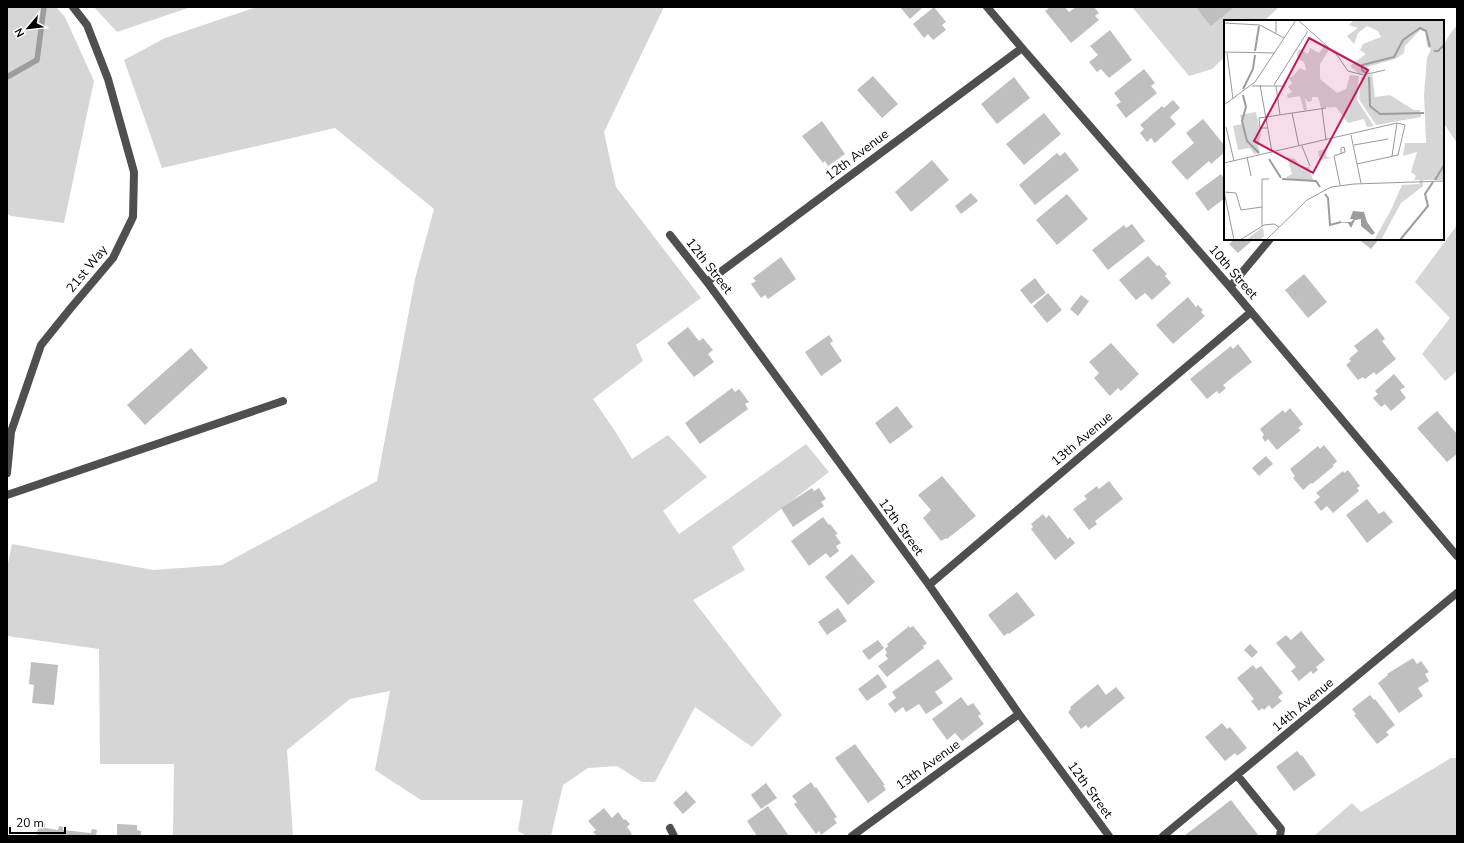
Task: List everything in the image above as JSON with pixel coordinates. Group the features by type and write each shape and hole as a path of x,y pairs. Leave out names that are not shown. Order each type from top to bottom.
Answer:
{"street":[{"name":"21st Way","path":"7,473 11,432 41,345 114,258 133,217 134,172 110,86 88,25 73,7"},
{"name":"10th Street","path":"987,7 1230,287 1457,556"},
{"name":"12th Avenue","path":"707,282 1022,48"},
{"name":"12th Street","path":"670,235 707,282 929,584 1019,714 1109,836"},
{"path":"1230,287 1269,240"},
{"name":"13th Avenue","path":"929,584 1251,312"},
{"path":"7,495 283,401"},
{"name":"14th Avenue","path":"1163,836 1457,593"},
{"name":"13th Avenue","path":"852,836 1019,714"},
{"path":"1237,775 1281,829 1280,836"},
{"path":"670,828 674,836"}],"shaded area":[{"path":"7,7 56,7 65,17 94,81 64,223 11,216 7,213"},
{"path":"94,7 191,7 117,32"},
{"path":"257,7 664,7 604,132 616,187 701,298 636,345 643,361 593,399 632,459 668,435 707,477 663,511 679,534 806,444 829,472 732,547 745,570 693,600 782,715 752,747 695,707 655,782 642,782 617,766 588,768 563,785 551,836 527,836 518,831 523,800 421,800 375,770 390,691 350,699 287,750 293,836 173,836 174,764 100,764 99,649 7,636 7,568 12,544 153,570 222,565 377,481 415,279 434,209 335,128 162,168 124,60 165,38"},
{"path":"1132,7 1279,7 1265,20 1224,20 1224,58 1212,69 1189,76"},
{"path":"1457,25 1457,143 1444,124 1444,44"},
{"path":"1457,223 1457,371 1445,381 1422,354 1450,318 1415,282 1455,228"},
{"path":"1451,758 1457,758 1457,836 1314,836 1352,803 1361,812"}],"building":[{"path":"900,7 923,7 910,19"},
{"path":"934,7 946,22 942,25 946,30 933,40 928,34 924,38 913,24"},
{"path":"1050,7 1065,7 1069,12 1076,7 1094,7 1099,13 1095,16 1099,20 1071,43 1045,11"},
{"path":"1200,7 1234,7 1211,26 1197,9"},
{"path":"1110,30 1132,60 1109,78 1101,69 1097,72 1089,62 1098,55 1090,46"},
{"path":"1144,69 1155,83 1151,86 1157,93 1126,118 1116,105 1121,102 1114,93"},
{"path":"873,76 898,104 882,118 857,90"},
{"path":"1014,77 1030,98 997,124 981,104"},
{"path":"1173,100 1180,108 1170,117 1176,124 1155,143 1151,138 1147,142 1140,133 1144,129 1140,125 1162,106 1164,108"},
{"path":"1044,113 1061,134 1024,165 1006,144"},
{"path":"1203,119 1224,145 1224,153 1211,164 1209,161 1187,180 1171,162 1194,143 1186,133"},
{"path":"822,121 845,154 828,166 825,161 823,163 802,136"},
{"path":"1065,152 1079,170 1035,205 1019,185 1057,153 1060,156"},
{"path":"932,160 949,180 911,212 895,192"},
{"path":"1221,174 1224,178 1224,199 1208,211 1195,193"},
{"path":"971,193 978,201 961,214 955,206"},
{"path":"1067,194 1088,219 1057,245 1036,220"},
{"path":"1132,224 1145,241 1108,270 1092,250 1124,225 1126,228"},
{"path":"1234,240 1253,240 1238,253 1229,244"},
{"path":"1359,240 1378,240 1371,249"},
{"path":"1148,256 1167,274 1165,276 1171,283 1152,300 1145,293 1136,300 1119,280"},
{"path":"781,257 796,279 768,299 765,295 761,298 751,284 756,281 753,278"},
{"path":"1304,274 1327,302 1308,318 1285,290"},
{"path":"1035,278 1046,293 1031,304 1020,290"},
{"path":"1048,293 1062,310 1047,323 1033,306"},
{"path":"1081,295 1089,301 1078,316 1070,309"},
{"path":"1188,297 1196,307 1198,305 1203,310 1201,312 1205,316 1173,344 1156,325"},
{"path":"688,327 699,341 703,338 713,350 708,354 714,362 694,377 667,343"},
{"path":"1377,328 1385,339 1382,341 1396,359 1376,375 1374,372 1365,379 1363,377 1358,380 1346,365 1351,361 1349,359 1358,351 1354,346"},
{"path":"829,335 833,341 830,343 842,361 821,376 805,352"},
{"path":"1111,343 1139,374 1121,391 1118,388 1110,396 1094,378 1099,373 1089,362"},
{"path":"1238,344 1252,362 1223,385 1226,388 1219,394 1217,391 1207,399 1190,379 1231,346 1233,349"},
{"path":"191,348 208,368 145,425 127,405"},
{"path":"1394,374 1405,387 1400,390 1406,398 1391,411 1385,404 1381,407 1373,398 1378,394 1375,391"},
{"path":"732,388 735,392 739,389 749,402 745,404 748,409 700,444 685,423"},
{"path":"897,406 913,427 890,444 875,423"},
{"path":"1290,408 1303,424 1298,428 1301,430 1277,450 1268,439 1265,442 1262,437 1264,435 1260,429 1283,410 1285,413"},
{"path":"1437,411 1457,434 1457,454 1447,462 1417,428"},
{"path":"1324,445 1337,461 1333,465 1334,466 1303,490 1293,478 1295,476 1290,469 1318,446 1320,449"},
{"path":"1266,456 1273,464 1259,476 1252,468"},
{"path":"1348,470 1360,486 1357,488 1359,491 1333,513 1327,506 1321,511 1314,502 1320,497 1316,493 1343,471 1344,473"},
{"path":"942,476 976,516 947,539 946,538 941,541 923,518 931,510 918,495"},
{"path":"1109,481 1123,499 1095,521 1097,524 1089,530 1073,509 1087,499 1084,496 1097,486 1099,489"},
{"path":"812,488 814,491 819,488 826,499 821,502 824,506 793,527 781,508"},
{"path":"1367,499 1379,514 1384,511 1393,522 1367,543 1346,515"},
{"path":"1043,514 1046,518 1049,515 1068,539 1070,537 1075,543 1055,560 1031,529 1033,527 1031,524"},
{"path":"823,517 838,534 835,535 841,543 836,546 839,551 830,558 826,553 809,566 791,541"},
{"path":"852,554 875,582 848,605 825,577"},
{"path":"1017,592 1035,615 1004,636 988,615"},
{"path":"838,608 847,621 827,635 818,622"},
{"path":"909,626 910,628 913,626 927,643 923,646 924,648 887,677 878,666 888,659 885,655 887,653 885,649 888,646 887,644"},
{"path":"1301,631 1325,660 1316,667 1318,670 1313,674 1311,671 1299,681 1291,671 1296,667 1276,643 1286,635 1291,640"},
{"path":"878,640 884,648 869,660 862,651"},
{"path":"1250,644 1258,652 1252,658 1244,650"},
{"path":"1413,658 1417,664 1421,661 1429,672 1425,674 1429,681 1418,688 1423,696 1399,713 1378,683 1388,675 1387,674"},
{"path":"938,659 953,679 935,692 943,703 926,714 919,704 906,712 903,707 895,713 888,704 896,698 892,692"},
{"path":"31,662 58,665 54,705 32,703 34,685 29,684"},
{"path":"1253,665 1256,669 1261,666 1283,693 1278,697 1282,701 1272,709 1269,705 1264,710 1262,708 1259,711 1251,701 1254,699 1237,678"},
{"path":"878,674 887,687 867,701 858,689"},
{"path":"1098,684 1106,695 1116,687 1125,698 1088,728 1086,725 1081,729 1068,712 1071,709 1070,707"},
{"path":"1370,695 1374,700 1375,699 1395,725 1386,732 1389,735 1377,744 1354,715 1356,714 1352,709"},
{"path":"961,697 968,706 973,703 981,714 978,716 984,724 962,741 955,733 947,740 932,719"},
{"path":"1222,723 1227,729 1230,727 1247,748 1237,756 1235,753 1225,761 1205,737"},
{"path":"855,744 885,785 883,785 886,790 868,803 835,758"},
{"path":"1297,751 1301,756 1302,755 1316,775 1294,791 1276,767"},
{"path":"811,782 837,817 834,819 837,823 821,835 819,831 816,834 794,804 797,802 792,796"},
{"path":"766,783 777,798 761,809 751,795"},
{"path":"686,791 696,802 683,814 673,803"},
{"path":"1231,800 1259,836 1184,836"},
{"path":"768,806 789,836 757,836 747,821"},
{"path":"604,808 612,818 618,812 624,820 625,819 630,824 627,827 632,834 629,836 597,836 593,832 596,830 588,821"},
{"path":"38,824 45,824 45,828 58,830 59,826 63,827 63,830 91,833 92,829 97,830 96,836 37,836"},
{"path":"117,824 137,825 137,830 141,831 141,836 117,836"}],"waterway":[{"path":"7,77 37,60 44,7"}]}
